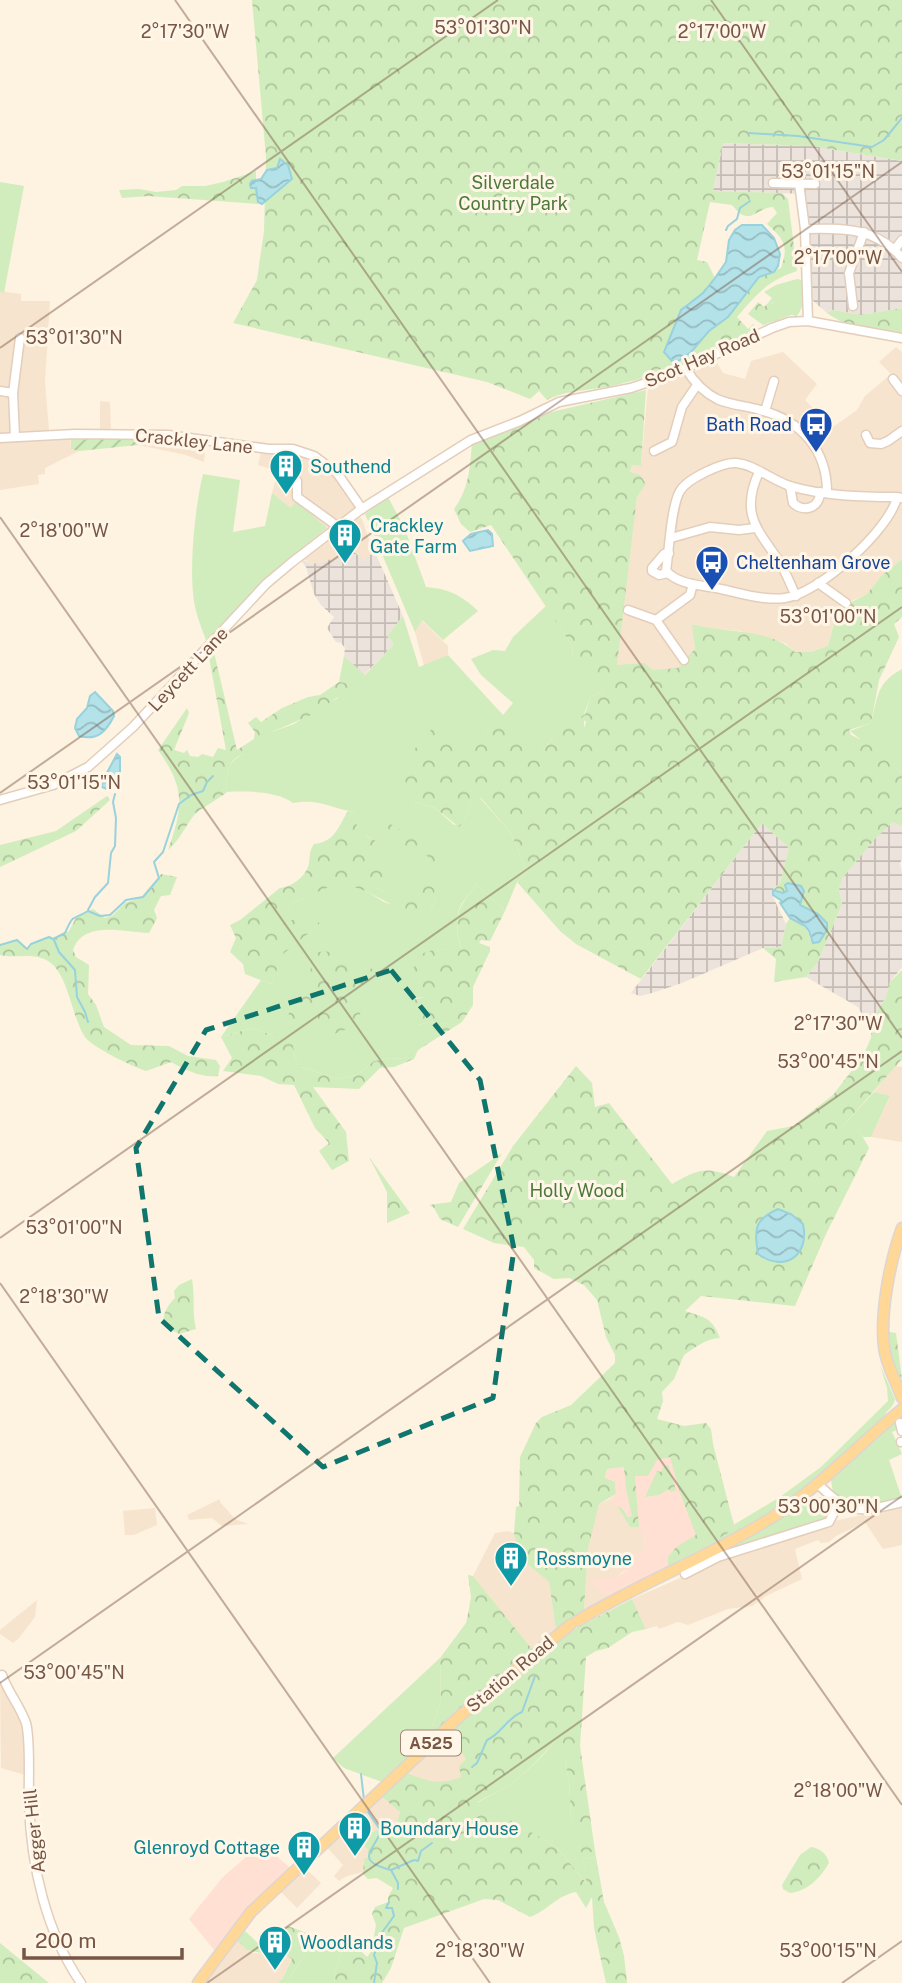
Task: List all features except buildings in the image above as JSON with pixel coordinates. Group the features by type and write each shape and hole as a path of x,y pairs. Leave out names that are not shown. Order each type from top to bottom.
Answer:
{"main road":[{"path":"902,1228 890,1275 883,1327 884,1348 902,1398"},
{"name":"A525","path":"817,1483 902,1409"},
{"name":"Station Road","path":"198,1983 251,1912 298,1867 462,1714 574,1623 720,1548 772,1517 817,1483"}],"street":[{"path":"773,183 815,184"},
{"path":"799,183 808,321"},
{"path":"804,229 845,228 864,232 895,249 902,258"},
{"path":"853,306 849,273 864,232"},
{"path":"895,249 902,240"},
{"name":"Scot Hay Road","path":"361,510 471,440 559,402 631,388 686,369 772,328 808,321 902,338"},
{"path":"15,437 13,393 20,338"},
{"path":"686,369 696,385 719,400 765,411 796,425 814,444 827,477 824,492 815,505 808,509 799,508 793,503 790,486"},
{"path":"893,379 902,391"},
{"path":"765,411 774,381"},
{"path":"654,451 672,442 682,407 696,385"},
{"path":"0,391 13,393"},
{"path":"866,435 870,443 881,444 902,431"},
{"name":"Crackley Lane","path":"0,438 75,434 168,435 269,449 293,449 314,456 337,472 361,510"},
{"path":"728,463 749,465 790,486 858,497 899,497 894,509 875,535 818,583 796,596 783,599 764,597 694,584 673,579 667,572 675,502 680,490 688,482 728,463"},
{"path":"759,472 750,502 755,528 779,561 796,596"},
{"path":"297,481 297,497 337,526"},
{"name":"Leycett Lane","path":"0,800 52,785 88,766 133,727 266,584 337,526 361,510"},
{"path":"671,538 710,527 739,530 755,528"},
{"path":"667,572 659,575 652,570 653,565 664,554 669,553"},
{"path":"818,583 846,603"},
{"path":"656,620 690,595 694,584"},
{"path":"628,610 656,620 684,660"},
{"path":"817,1483 839,1503 858,1510 872,1510 902,1502"},
{"path":"685,1574 718,1557 829,1522 839,1503"},
{"name":"Agger Hill","path":"2,1675 26,1725 30,1819 42,1898 66,1959 82,1983"}],"highlighted area":[{"path":"391,970 480,1080 514,1249 493,1398 323,1467 159,1318 136,1148 206,1030"}],"shaded area":[{"path":"723,143 812,146 902,161 902,308 861,315 833,310 827,313 812,300 805,194 713,191"},
{"path":"0,291 21,294 21,301 50,301 45,382 49,430 70,431 71,449 79,451 45,468 45,474 38,475 39,484 0,490"},
{"path":"896,347 902,352 902,559 881,576 867,594 851,601 843,616 833,625 828,646 809,652 795,652 785,643 740,631 693,624 695,649 690,660 677,668 653,671 616,665 637,497 646,484 630,472 632,465 641,466 648,387 716,361 723,373 745,379 751,361 783,352 817,384 805,400 833,427 857,410 865,396 891,374 879,362"},
{"path":"100,401 110,402 111,430 100,431"},
{"path":"140,437 161,437 206,444 204,462 186,455 138,445"},
{"path":"261,452 292,452 309,457 338,477 358,507 327,528 296,502 292,509 272,493 278,471 258,465"},
{"path":"358,516 362,519 374,554 363,560 352,551 334,561 331,559 313,564 301,558"},
{"path":"346,550 352,550 363,560 375,552 403,616 387,636 393,642 392,646 364,675 344,656 345,648 336,642 327,628 334,617 314,594 306,567 300,559 313,564 331,559 334,561"},
{"path":"421,620 448,646 448,655 424,666 415,632"},
{"path":"893,822 902,826 902,967 890,982 886,997 872,1020 871,1031 858,1007 806,977 818,962 842,904 839,889 843,877 875,838"},
{"path":"762,823 789,848 780,883 773,889 773,897 786,924 781,947 763,948 652,993 640,996 631,993"},
{"path":"895,1066 902,1067 902,1142 871,1137 890,1097 874,1092"},
{"path":"672,1456 735,1524 735,1529 615,1596 603,1593 592,1580 617,1577 627,1570 622,1563 645,1549 644,1533 639,1531 639,1527 630,1527 610,1499 616,1494 615,1483 605,1478 607,1469 624,1467 634,1459"},
{"path":"220,1499 235,1519 248,1524 222,1526 212,1518 189,1520 187,1515"},
{"path":"610,1499 630,1527 639,1527 644,1532 645,1549 623,1563 627,1570 603,1593 615,1596 584,1611 591,1533 599,1504"},
{"path":"902,1506 902,1545 883,1549 865,1522 829,1542 821,1543 818,1540 795,1549 802,1579 766,1596 752,1606 728,1609 688,1625 678,1622 659,1629 657,1626 646,1629 632,1599 719,1561 819,1529 834,1521"},
{"path":"155,1508 157,1525 134,1535 125,1535 123,1511"},
{"path":"495,1533 514,1533 527,1564 549,1582 556,1630 532,1649 473,1576"},
{"path":"37,1600 35,1617 19,1638 13,1643 0,1634 0,1630"},
{"path":"0,1676 23,1724 25,1775 1,1768"},
{"path":"444,1737 453,1738 466,1759 461,1777 441,1784 406,1773"},
{"path":"381,1796 400,1812 395,1829 373,1831 365,1835 359,1833 352,1823"},
{"path":"348,1827 368,1850 368,1857 364,1860 363,1872 339,1881 334,1876 343,1865 327,1847"},
{"path":"262,1843 290,1868 250,1906 215,1951 189,1919 223,1877"},
{"path":"305,1868 321,1883 297,1908 279,1890"},
{"path":"235,1938 252,1953 282,1954 292,1959 283,1978 278,1983 203,1983"}],"green space":[{"name":"Silverdale Country Park","path":"252,0 902,0 902,161 812,146 723,143 713,191 782,193 788,199 797,271 763,289 737,317 748,329 753,324 757,328 689,362 616,385 571,392 547,400 539,391 530,399 487,382 233,323 257,280 264,231 266,157","holes":["710,202 732,205 738,212 748,216 773,207 777,213 767,224 785,248 781,268 759,277 728,317 709,331 691,352 664,352 685,305 703,293 715,278 707,262 697,260"]},
{"path":"256,171 256,180 252,181 256,188 258,204 148,196 122,198 119,190 156,192 176,190 182,186 205,186"},
{"path":"0,182 24,186 4,293 0,291"},
{"path":"802,280 804,295 803,304 796,317 773,302 770,305 768,303 772,298 764,292 776,285"},
{"path":"778,300 794,314 763,325 748,314 758,302 764,307"},
{"path":"902,308 902,334 853,326 827,313 833,310 861,315"},
{"path":"646,390 641,466 632,465 630,472 640,475 646,484 637,497 617,665 644,663 653,670 677,668 689,660 687,657 695,649 692,624 772,638 795,652 810,652 828,646 835,619 843,616 842,607 867,594 881,576 902,559 902,617 894,624 899,637 879,680 871,723 849,730 851,735 866,742 902,773 902,826 893,822 843,877 839,889 842,904 818,962 806,977 774,982 776,959 763,948 781,947 790,918 806,929 810,940 827,923 818,914 800,905 787,891 783,893 773,890 780,883 789,848 762,823 641,979 576,944 560,931 517,882 527,872 511,833 481,798 471,802 459,827 435,808 412,801 405,781 404,763 427,733 444,720 468,756 503,717 543,751 553,737 575,721 584,728 586,722 581,717 585,714 591,696 603,692 590,672 576,669 572,656 573,647 491,525 470,532 461,524 454,509 466,486 472,443 547,413"},
{"path":"140,437 138,445 79,451 71,449 71,438"},
{"path":"203,474 240,480 233,532 265,526 272,493 291,508 296,501 327,528 278,568 207,643 196,611 192,576 195,521"},
{"path":"388,497 404,527 426,587 454,594 478,611 443,640 422,620 415,632 365,514"},
{"path":"546,606 573,647 572,656 590,671 603,692 591,696 584,714 584,728 553,737 543,751 494,724 468,757 412,801 435,808 454,825 464,821 471,802 480,798 511,833 527,872 517,882 505,911 476,884 462,903 458,914 457,932 461,949 433,950 426,997 415,998 418,1025 430,1022 449,1024 426,1034 404,1059 374,1061 357,1075 337,1079 302,1067 295,1059 293,1045 280,1035 252,1028 221,1037 261,980 271,984 282,954 320,924 253,939 293,903 340,881 368,892 384,902 428,916 436,899 420,894 409,903 376,888 369,849 376,841 357,831 355,812 318,803 293,803 271,794 227,792 228,770 231,764 264,740 266,734 294,724 337,699 347,683 339,682 344,656 365,675 392,646 393,642 387,636 403,616 419,667 448,655 503,715 513,703 481,675 471,659 493,650 505,651 513,637"},
{"path":"213,648 237,750 254,739 255,732 248,723 256,717 261,722 282,708 320,695 339,682 347,683 352,688 309,716 267,734 255,749 235,759 227,776 227,792 195,814 168,850 177,822 179,798 173,776 158,750 187,708 189,713 174,750 184,753 187,750 190,756 198,757 202,754 213,757 218,748 226,750 208,652"},
{"path":"902,669 902,773 850,731 871,723 883,685"},
{"path":"107,796 110,800 76,831 0,867 0,845 56,831"},
{"path":"348,811 356,812 357,831 366,831 366,836 376,841 369,849 389,867 376,888 409,902 420,894 415,878 430,871 436,899 428,916 419,919 368,892 340,882 293,903 256,937 309,912 320,924 283,954 271,984 245,974 243,964 230,952 236,938 230,925 280,888 297,881 308,867 314,844 331,837"},
{"path":"384,816 396,830 412,827 421,830 448,856 446,861 435,865 421,849 410,852 393,836 381,817"},
{"path":"161,874 177,877 170,895 161,896 154,910 157,918 149,933 95,931 78,941 73,950 76,957 89,965 88,994 96,1005 104,1027 131,1045 169,1046 188,1056 216,1060 220,1066 218,1076 200,1075 171,1062 146,1071 104,1051 85,1037 61,975 55,967 42,958 0,955 0,945 17,940 27,949 39,940 49,937 53,939 69,931 76,918 93,909 105,918 112,916 125,903 143,897"},
{"path":"476,884 505,911 490,941 481,940 479,943 490,947 490,951 473,987 473,1005 462,1022 418,1050 414,1059 394,1067 380,1068 359,1089 313,1087 346,1132 349,1161 332,1170 319,1151 329,1143 315,1128 294,1085 278,1084 261,1076 223,1071 232,1058 221,1037 252,1028 272,1035 280,1034 293,1045 295,1059 302,1067 337,1079 357,1075 374,1061 404,1059 420,1037 429,1030 447,1024 430,1022 418,1025 400,1021 401,1010 407,1003 425,997 409,976 421,954 433,950 461,948 458,914"},
{"path":"344,951 377,972 353,991 363,1023 334,1034 316,1017 295,1026 287,1016 304,991 316,952"},
{"name":"Holly Wood","path":"902,970 902,1059 842,1127 860,1132 869,1148 826,1234 795,1306 701,1296 685,1311 710,1322 720,1338 706,1342 684,1355 674,1379 662,1392 663,1401 657,1419 684,1426 706,1423 711,1429 735,1529 668,1567 668,1557 676,1547 696,1535 670,1457 657,1460 648,1476 635,1476 639,1527 630,1527 617,1506 622,1508 628,1517 632,1516 624,1467 607,1469 605,1478 615,1482 616,1494 599,1504 588,1549 584,1611 556,1630 549,1582 527,1564 522,1566 514,1533 516,1507 519,1506 520,1457 536,1423 542,1417 571,1405 615,1363 615,1355 606,1337 597,1300 584,1285 569,1278 554,1279 534,1268 534,1260 524,1247 494,1243 463,1229 513,1146 576,1066 592,1083 595,1107 609,1103 672,1184 695,1172 709,1170 734,1177 767,1131 793,1126 833,1095 863,1056 871,1038 872,1020 886,997 890,982"},
{"path":"874,1092 890,1096 871,1137 863,1137 860,1132 841,1128"},
{"path":"502,1153 458,1227 440,1219 429,1205 451,1202 459,1183"},
{"path":"369,1157 410,1213 387,1223 387,1192"},
{"path":"192,1279 196,1329 179,1334 164,1326 164,1314 175,1298 174,1291 179,1285"},
{"path":"889,1332 896,1333 902,1379 889,1353 885,1335"},
{"path":"880,1365 895,1399 884,1419 801,1491 772,1512 670,1569 668,1567 734,1529 735,1524 780,1497 821,1467 888,1401"},
{"path":"902,1414 899,1429 892,1432 902,1454 889,1460 902,1499 874,1505 858,1505 833,1493 831,1480"},
{"path":"668,1464 676,1490 671,1492 669,1489 659,1495 645,1497 657,1471 661,1472"},
{"path":"821,1497 830,1506 831,1512 825,1520 725,1551 803,1502"},
{"path":"468,1575 473,1576 532,1649 427,1741 441,1700 440,1658 466,1623 471,1597"},
{"path":"632,1599 646,1629 632,1632 608,1648 586,1657 580,1746 595,1851 582,1854 571,1816 569,1782 561,1735 516,1780 478,1802 559,1850 587,1884 583,1859 596,1857 604,1902 624,1956 627,1983 606,1983 594,1928 592,1897 586,1908 576,1892 563,1896 530,1917 498,1900 484,1899 404,1928 391,1968 382,1983 335,1983 334,1976 342,1951 317,1939 285,1983 278,1983 292,1959 282,1954 272,1960 266,1954 247,1950 235,1938 243,1929 263,1948 288,1926 317,1937 332,1937 356,1946 367,1957 376,1945 373,1942 376,1925 372,1914 375,1907 388,1902 393,1888 377,1878 368,1879 363,1874 368,1850 348,1827 352,1823 359,1833 364,1835 383,1828 395,1829 400,1812 381,1796 406,1773 438,1782 461,1777 459,1766 466,1759 462,1753 451,1750 456,1746 453,1738 444,1737 463,1718 567,1633"},
{"path":"440,1658 441,1700 427,1741 382,1782 344,1768 333,1758"},
{"path":"561,1734 569,1782 571,1816 583,1853 595,1851 596,1857 583,1859 588,1885 559,1850 478,1803 523,1774"},
{"path":"811,1847 823,1852 829,1863 813,1883 790,1893 783,1889 782,1885 800,1855"},
{"path":"317,1939 342,1951 334,1976 335,1983 285,1983"},
{"path":"0,1943 49,1983 0,1983"}],"water":[{"path":"280,159 288,165 292,179 262,204 258,202 256,188 251,188 250,184 261,179 267,170 277,168"},
{"path":"742,225 762,225 774,238 780,254 778,266 774,272 759,277 728,317 709,331 691,352 677,362 672,361 664,352 681,310 703,293 715,278 726,262 729,240"},
{"path":"488,530 492,534 493,546 470,551 463,541 471,534"},
{"path":"95,692 113,711 114,716 100,734 91,737 79,736 75,728 77,719 87,708 90,696"},
{"path":"117,754 120,757 120,776 107,789 102,787 102,782"},
{"path":"788,883 801,886 804,891 800,905 818,914 827,923 827,930 819,942 813,943 805,926 790,918 780,903 782,901 773,895 773,890 783,893 787,891 785,885"},
{"path":"778,1209 791,1214 803,1224 804,1235 799,1253 786,1261 777,1262 758,1254 756,1232 760,1221"}],"waterway":[{"path":"749,133 798,136 872,147 884,140 902,118"},
{"path":"726,230 737,219 740,208 750,201"},
{"path":"0,945 17,940 27,949 31,944 65,933 72,920 88,911 100,916 110,915 126,900 143,897 159,878 154,862 163,852 179,804 191,795 203,791 213,776"},
{"path":"88,910 95,897 108,883 111,853 115,846 115,794"},
{"path":"54,940 59,952 75,970 77,997 88,1022"},
{"path":"472,1767 477,1763 487,1740 522,1712 535,1676"},
{"path":"361,1774 364,1800"},
{"path":"366,1809 381,1831 369,1859 391,1870 398,1889"},
{"path":"391,1870 414,1860 418,1861 421,1851 432,1843"},
{"path":"374,1983 377,1963 374,1955 378,1938 394,1916 392,1908 386,1908 389,1902"}],"place":[{"name":"Bath Road","path":"816,454"},
{"name":"Southend","path":"286,496"},
{"name":"Crackley Gate Farm","path":"345,565"},
{"name":"Cheltenham Grove","path":"712,592"},
{"name":"Rossmoyne","path":"511,1588"},
{"name":"Boundary House","path":"355,1858"},
{"name":"Glenroyd Cottage","path":"304,1877"},
{"name":"Woodlands","path":"275,1972"}]}
